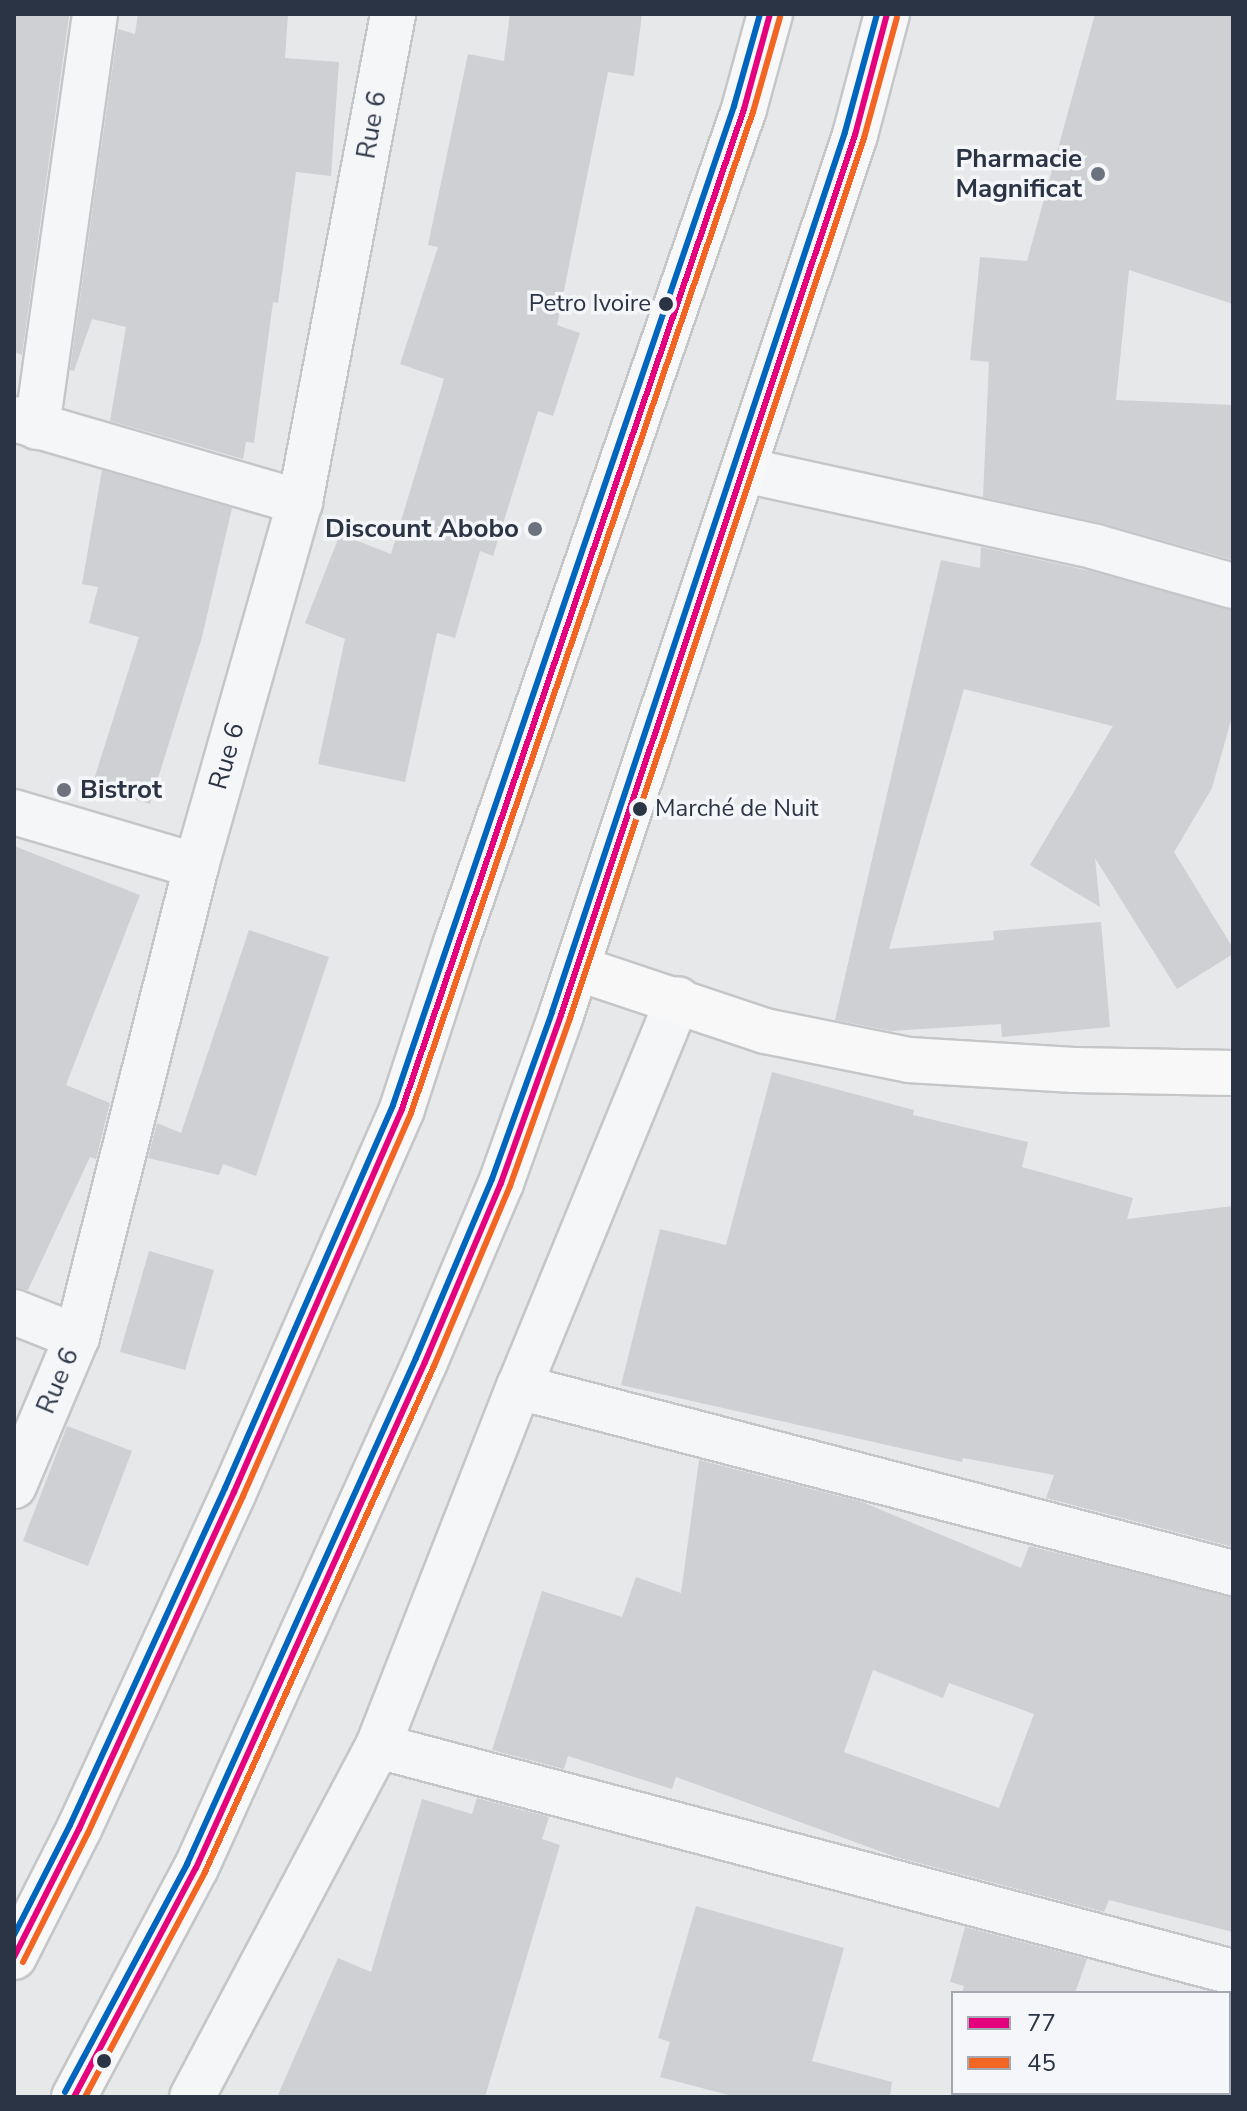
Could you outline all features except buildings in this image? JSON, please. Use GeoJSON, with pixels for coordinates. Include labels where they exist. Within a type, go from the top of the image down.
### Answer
{"type":"FeatureCollection","features":[{"type":"Feature","properties":{"kind":"main road"},"geometry":{"type":"LineString","coordinates":[[14,1957],[79,1829],[234,1492],[402,1109],[456,943],[744,109],[770,14]]}},
{"type":"Feature","properties":{"kind":"main road"},"geometry":{"type":"LineString","coordinates":[[74,2097],[196,1868],[419,1376],[501,1183],[577,968],[855,135],[887,14]]}},
{"type":"Feature","properties":{"kind":"main road"},"geometry":{"type":"LineString","coordinates":[[577,968],[678,999],[765,1031],[909,1060],[1074,1070],[1233,1073]]}},
{"type":"Feature","properties":{"kind":"street"},"geometry":{"type":"LineString","coordinates":[[95,14],[26,423],[300,502]]}},
{"type":"Feature","properties":{"kind":"street","name":"Rue 6"},"geometry":{"type":"LineString","coordinates":[[14,1486],[77,1337],[196,866],[300,502],[393,14]]}},
{"type":"Feature","properties":{"kind":"street"},"geometry":{"type":"LineString","coordinates":[[744,470],[1096,547],[1233,586]]}},
{"type":"Feature","properties":{"kind":"street"},"geometry":{"type":"LineString","coordinates":[[14,812],[196,866]]}},
{"type":"Feature","properties":{"kind":"street"},"geometry":{"type":"LineString","coordinates":[[192,2097],[378,1746],[519,1387],[678,999]]}},
{"type":"Feature","properties":{"kind":"street"},"geometry":{"type":"LineString","coordinates":[[14,1312],[77,1337]]}},
{"type":"Feature","properties":{"kind":"street"},"geometry":{"type":"LineString","coordinates":[[519,1387],[1233,1573]]}},
{"type":"Feature","properties":{"kind":"street"},"geometry":{"type":"LineString","coordinates":[[378,1746],[1233,1972]]}},
{"type":"Feature","properties":{"kind":"transit line"},"geometry":{"type":"LineString","coordinates":[[14,1935],[70,1825],[225,1488],[393,1105],[734,106],[760,14]]}},
{"type":"Feature","properties":{"kind":"transit line","name":"77"},"geometry":{"type":"LineString","coordinates":[[14,1957],[79,1829],[234,1492],[402,1109],[744,109],[770,14]]}},
{"type":"Feature","properties":{"kind":"transit line"},"geometry":{"type":"LineString","coordinates":[[65,2092],[187,1864],[416,1358],[492,1179],[552,1012],[845,132],[877,14]]}},
{"type":"Feature","properties":{"kind":"transit line","name":"77"},"geometry":{"type":"LineString","coordinates":[[74,2097],[196,1868],[425,1362],[501,1183],[561,1015],[855,135],[887,14]]}},
{"type":"Feature","properties":{"kind":"transit line","name":"45"},"geometry":{"type":"LineString","coordinates":[[23,1962],[88,1833],[243,1496],[411,1113],[753,112],[780,17]]}},
{"type":"Feature","properties":{"kind":"transit line","name":"45"},"geometry":{"type":"LineString","coordinates":[[85,2097],[205,1872],[434,1366],[510,1186],[570,1018],[864,138],[897,17]]}},
{"type":"Feature","properties":{"kind":"place","name":"Pharmacie Magnificat"},"geometry":{"type":"Point","coordinates":[1098,174]}},
{"type":"Feature","properties":{"kind":"place","name":"Petro Ivoire"},"geometry":{"type":"Point","coordinates":[666,304]}},
{"type":"Feature","properties":{"kind":"place","name":"Discount Abobo"},"geometry":{"type":"Point","coordinates":[535,529]}},
{"type":"Feature","properties":{"kind":"place","name":"Bistrot"},"geometry":{"type":"Point","coordinates":[64,790]}},
{"type":"Feature","properties":{"kind":"place","name":"Marché de Nuit"},"geometry":{"type":"Point","coordinates":[640,809]}}]}
